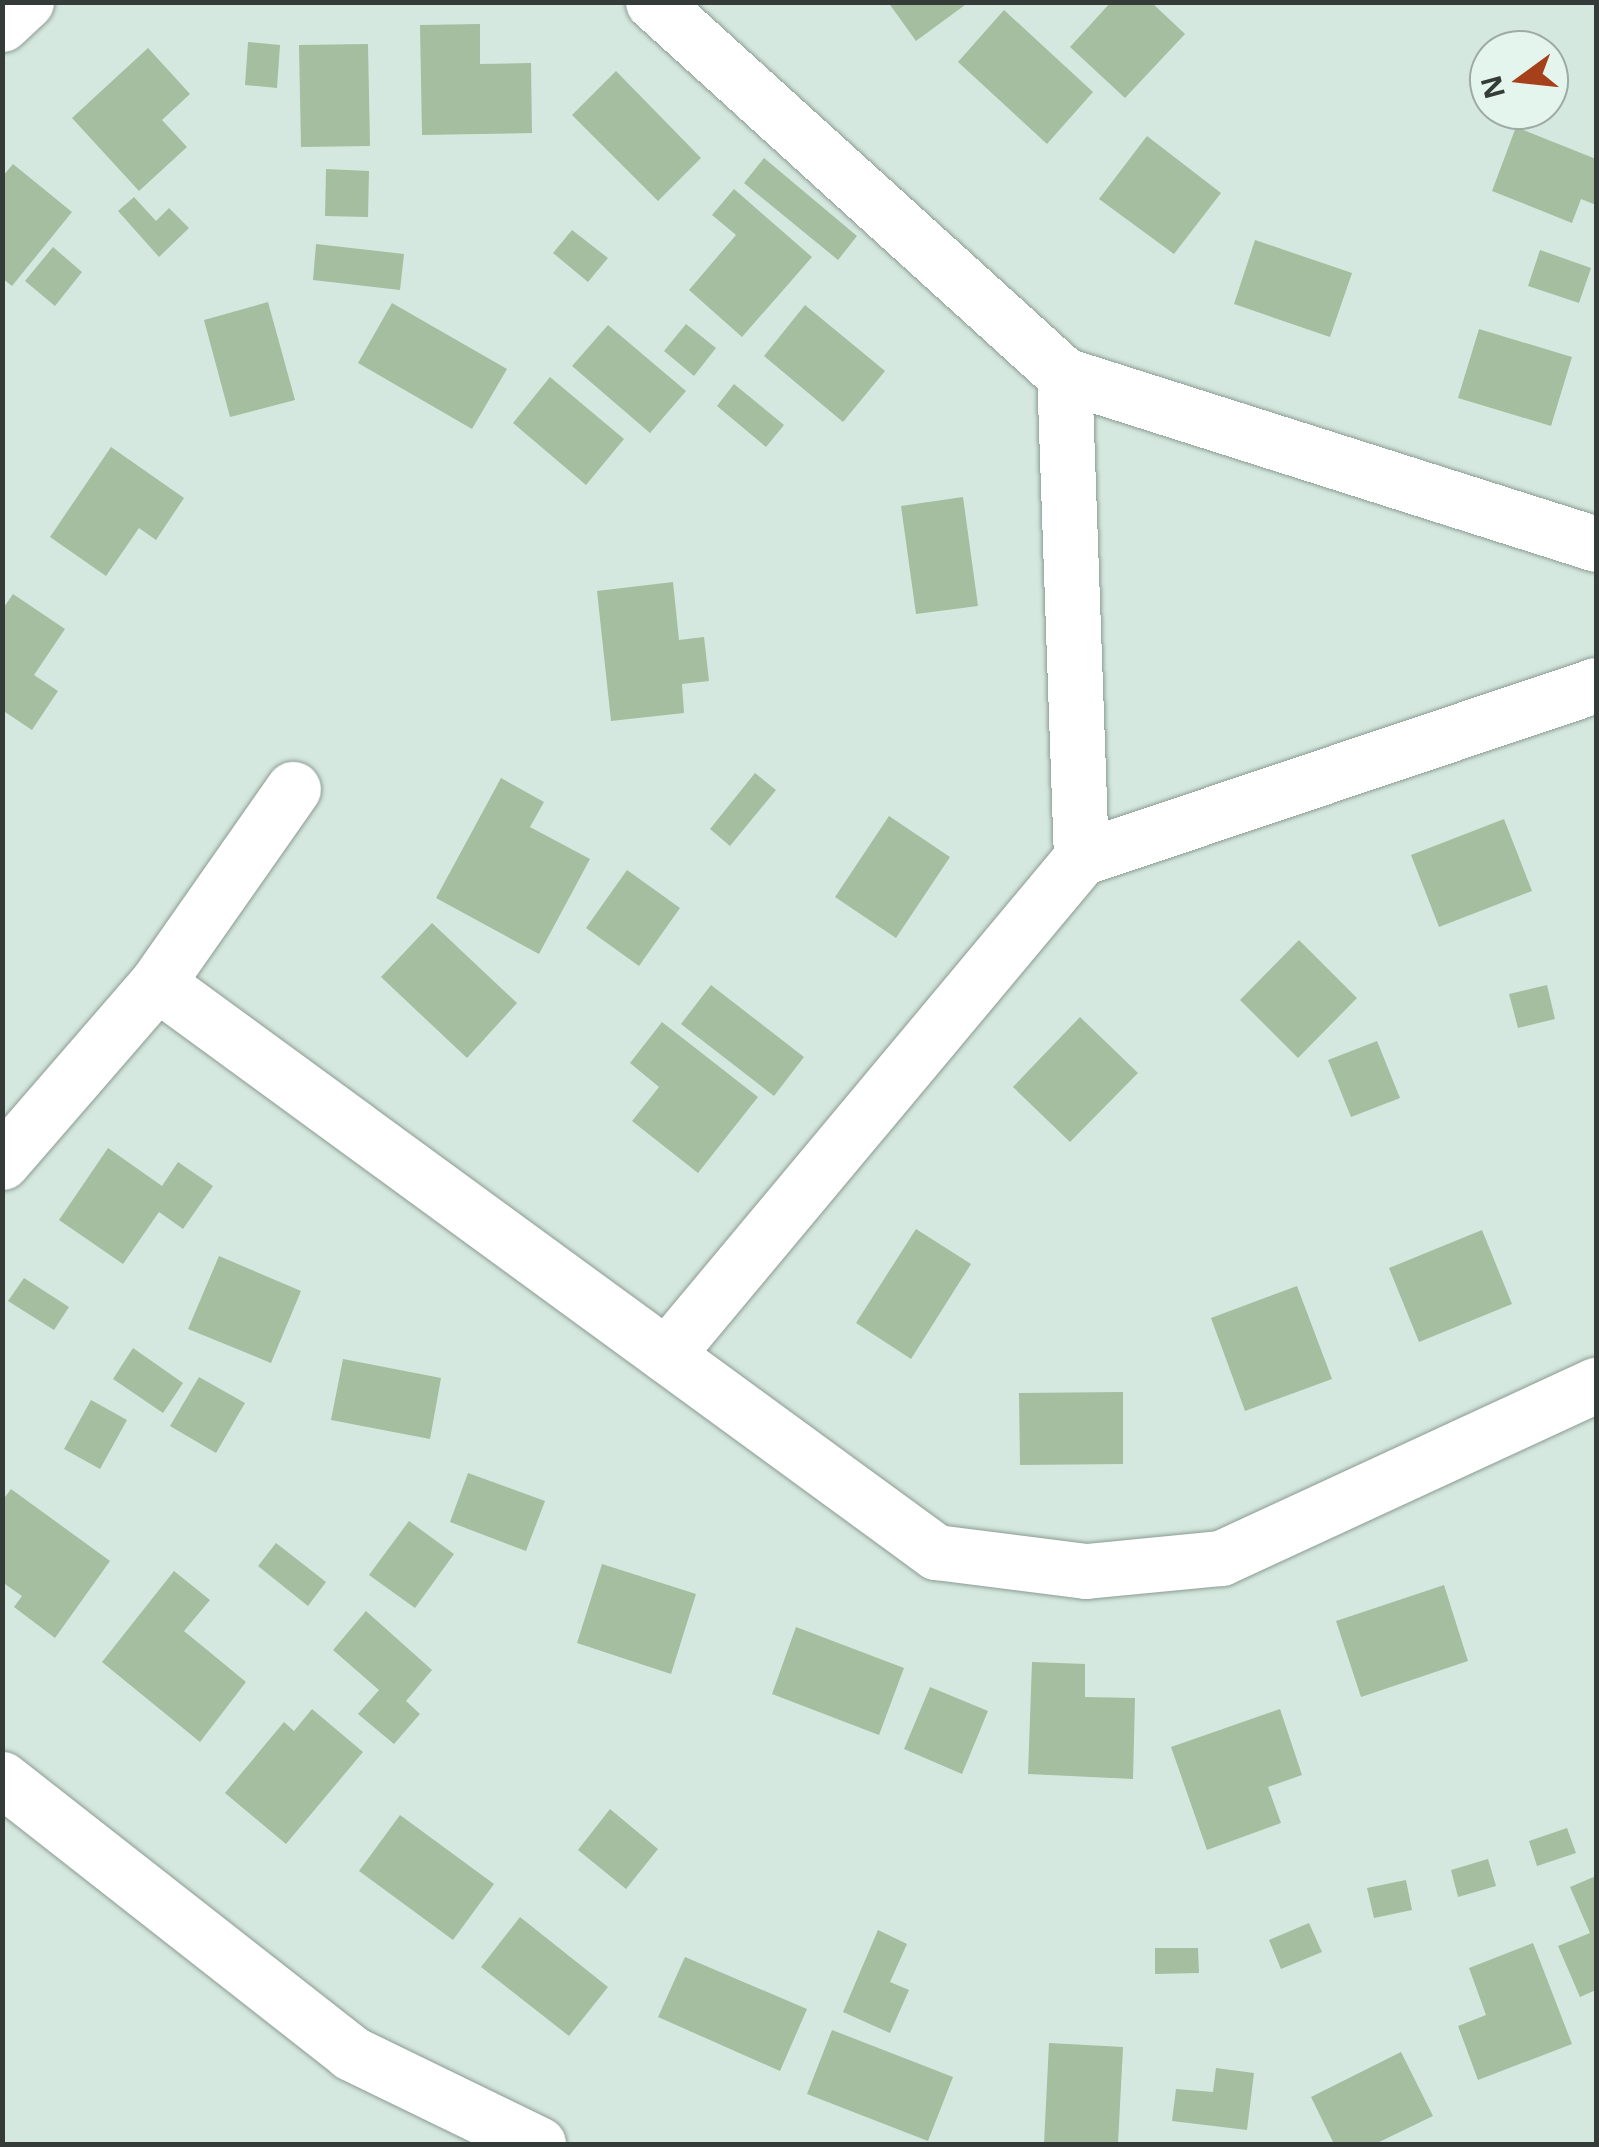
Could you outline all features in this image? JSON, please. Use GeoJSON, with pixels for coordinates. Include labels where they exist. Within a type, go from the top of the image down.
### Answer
{"type":"FeatureCollection","features":[{"type":"Feature","properties":{"kind":"street"},"geometry":{"type":"LineString","coordinates":[[653,2],[1064,375],[1596,544]]}},
{"type":"Feature","properties":{"kind":"street"},"geometry":{"type":"LineString","coordinates":[[1064,375],[1081,858]]}},
{"type":"Feature","properties":{"kind":"street"},"geometry":{"type":"LineString","coordinates":[[666,1355],[1081,858],[1596,685]]}},
{"type":"Feature","properties":{"kind":"street"},"geometry":{"type":"LineString","coordinates":[[2,1162],[157,982],[293,789]]}},
{"type":"Feature","properties":{"kind":"street"},"geometry":{"type":"LineString","coordinates":[[157,982],[936,1552],[1086,1571],[1221,1558],[1596,1385]]}},
{"type":"Feature","properties":{"kind":"street"},"geometry":{"type":"LineString","coordinates":[[2,1779],[351,2053],[538,2144]]}},
{"type":"Feature","properties":{"kind":"building"},"geometry":{"type":"Polygon","coordinates":[[[888,2],[969,2],[916,41],[888,2]]]}},
{"type":"Feature","properties":{"kind":"building"},"geometry":{"type":"Polygon","coordinates":[[[1111,2],[1151,2],[1185,34],[1125,98],[1070,47],[1111,2]]]}},
{"type":"Feature","properties":{"kind":"building"},"geometry":{"type":"Polygon","coordinates":[[[1004,10],[1093,92],[1047,144],[958,62],[1004,10]]]}},
{"type":"Feature","properties":{"kind":"building"},"geometry":{"type":"Polygon","coordinates":[[[480,24],[480,64],[531,63],[532,133],[422,135],[420,25],[480,24]]]}},
{"type":"Feature","properties":{"kind":"building"},"geometry":{"type":"Polygon","coordinates":[[[248,42],[280,45],[277,88],[245,85],[248,42]]]}},
{"type":"Feature","properties":{"kind":"building"},"geometry":{"type":"Polygon","coordinates":[[[368,44],[370,146],[301,147],[299,45],[368,44]]]}},
{"type":"Feature","properties":{"kind":"building"},"geometry":{"type":"Polygon","coordinates":[[[148,48],[190,94],[162,120],[187,147],[139,191],[72,118],[148,48]]]}},
{"type":"Feature","properties":{"kind":"building"},"geometry":{"type":"Polygon","coordinates":[[[616,71],[701,158],[658,201],[572,115],[616,71]]]}},
{"type":"Feature","properties":{"kind":"building"},"geometry":{"type":"Polygon","coordinates":[[[1515,130],[1596,159],[1596,205],[1581,199],[1572,223],[1492,191],[1515,130]]]}},
{"type":"Feature","properties":{"kind":"building"},"geometry":{"type":"Polygon","coordinates":[[[1147,136],[1221,193],[1174,254],[1099,199],[1147,136]]]}},
{"type":"Feature","properties":{"kind":"building"},"geometry":{"type":"Polygon","coordinates":[[[764,158],[857,236],[838,260],[744,183],[764,158]]]}},
{"type":"Feature","properties":{"kind":"building"},"geometry":{"type":"Polygon","coordinates":[[[13,164],[72,212],[12,286],[2,278],[2,177],[13,164]]]}},
{"type":"Feature","properties":{"kind":"building"},"geometry":{"type":"Polygon","coordinates":[[[326,169],[369,171],[368,217],[325,216],[326,169]]]}},
{"type":"Feature","properties":{"kind":"building"},"geometry":{"type":"Polygon","coordinates":[[[734,189],[812,257],[742,337],[689,290],[736,235],[712,215],[734,189]]]}},
{"type":"Feature","properties":{"kind":"building"},"geometry":{"type":"Polygon","coordinates":[[[134,197],[156,221],[169,208],[189,228],[159,257],[118,211],[134,197]]]}},
{"type":"Feature","properties":{"kind":"building"},"geometry":{"type":"Polygon","coordinates":[[[572,230],[608,258],[588,282],[553,253],[572,230]]]}},
{"type":"Feature","properties":{"kind":"building"},"geometry":{"type":"Polygon","coordinates":[[[1255,240],[1352,273],[1330,337],[1234,304],[1255,240]]]}},
{"type":"Feature","properties":{"kind":"building"},"geometry":{"type":"Polygon","coordinates":[[[316,244],[404,254],[400,290],[313,280],[316,244]]]}},
{"type":"Feature","properties":{"kind":"building"},"geometry":{"type":"Polygon","coordinates":[[[53,247],[82,272],[55,306],[25,281],[53,247]]]}},
{"type":"Feature","properties":{"kind":"building"},"geometry":{"type":"Polygon","coordinates":[[[1540,250],[1591,268],[1579,303],[1528,286],[1540,250]]]}},
{"type":"Feature","properties":{"kind":"building"},"geometry":{"type":"Polygon","coordinates":[[[268,302],[295,400],[230,417],[204,320],[268,302]]]}},
{"type":"Feature","properties":{"kind":"building"},"geometry":{"type":"Polygon","coordinates":[[[392,303],[507,369],[472,429],[358,363],[392,303]]]}},
{"type":"Feature","properties":{"kind":"building"},"geometry":{"type":"Polygon","coordinates":[[[805,305],[885,371],[843,422],[764,356],[805,305]]]}},
{"type":"Feature","properties":{"kind":"building"},"geometry":{"type":"Polygon","coordinates":[[[686,324],[716,348],[694,376],[664,351],[686,324]]]}},
{"type":"Feature","properties":{"kind":"building"},"geometry":{"type":"Polygon","coordinates":[[[608,325],[686,391],[650,433],[572,366],[608,325]]]}},
{"type":"Feature","properties":{"kind":"building"},"geometry":{"type":"Polygon","coordinates":[[[1479,329],[1572,357],[1551,426],[1458,398],[1479,329]]]}},
{"type":"Feature","properties":{"kind":"building"},"geometry":{"type":"Polygon","coordinates":[[[550,377],[624,439],[586,485],[513,423],[550,377]]]}},
{"type":"Feature","properties":{"kind":"building"},"geometry":{"type":"Polygon","coordinates":[[[734,384],[784,425],[766,447],[717,406],[734,384]]]}},
{"type":"Feature","properties":{"kind":"building"},"geometry":{"type":"Polygon","coordinates":[[[111,447],[184,498],[156,540],[139,528],[106,576],[50,537],[111,447]]]}},
{"type":"Feature","properties":{"kind":"building"},"geometry":{"type":"Polygon","coordinates":[[[963,497],[978,606],[916,614],[901,506],[963,497]]]}},
{"type":"Feature","properties":{"kind":"building"},"geometry":{"type":"Polygon","coordinates":[[[673,582],[679,640],[704,637],[709,681],[682,684],[684,713],[611,721],[597,591],[673,582]]]}},
{"type":"Feature","properties":{"kind":"building"},"geometry":{"type":"Polygon","coordinates":[[[13,594],[65,629],[34,675],[58,691],[32,730],[2,710],[2,610],[13,594]]]}},
{"type":"Feature","properties":{"kind":"building"},"geometry":{"type":"Polygon","coordinates":[[[755,773],[776,790],[730,846],[710,829],[755,773]]]}},
{"type":"Feature","properties":{"kind":"building"},"geometry":{"type":"Polygon","coordinates":[[[501,778],[544,802],[530,827],[590,859],[539,954],[436,898],[501,778]]]}},
{"type":"Feature","properties":{"kind":"building"},"geometry":{"type":"Polygon","coordinates":[[[889,816],[950,857],[896,938],[835,897],[889,816]]]}},
{"type":"Feature","properties":{"kind":"building"},"geometry":{"type":"Polygon","coordinates":[[[1504,819],[1532,891],[1439,927],[1411,855],[1504,819]]]}},
{"type":"Feature","properties":{"kind":"building"},"geometry":{"type":"Polygon","coordinates":[[[627,870],[680,908],[639,966],[586,928],[627,870]]]}},
{"type":"Feature","properties":{"kind":"building"},"geometry":{"type":"Polygon","coordinates":[[[432,923],[517,1003],[467,1058],[381,977],[432,923]]]}},
{"type":"Feature","properties":{"kind":"building"},"geometry":{"type":"Polygon","coordinates":[[[1299,940],[1357,998],[1298,1058],[1240,1000],[1299,940]]]}},
{"type":"Feature","properties":{"kind":"building"},"geometry":{"type":"Polygon","coordinates":[[[711,985],[804,1057],[774,1096],[681,1024],[711,985]]]}},
{"type":"Feature","properties":{"kind":"building"},"geometry":{"type":"Polygon","coordinates":[[[1547,985],[1555,1019],[1518,1028],[1509,994],[1547,985]]]}},
{"type":"Feature","properties":{"kind":"building"},"geometry":{"type":"Polygon","coordinates":[[[1080,1017],[1138,1073],[1070,1142],[1013,1087],[1080,1017]]]}},
{"type":"Feature","properties":{"kind":"building"},"geometry":{"type":"Polygon","coordinates":[[[662,1022],[758,1097],[698,1173],[632,1121],[659,1087],[630,1063],[662,1022]]]}},
{"type":"Feature","properties":{"kind":"building"},"geometry":{"type":"Polygon","coordinates":[[[1377,1041],[1400,1098],[1351,1117],[1328,1060],[1377,1041]]]}},
{"type":"Feature","properties":{"kind":"building"},"geometry":{"type":"Polygon","coordinates":[[[108,1148],[162,1186],[178,1162],[213,1186],[183,1229],[159,1212],[123,1264],[59,1220],[108,1148]]]}},
{"type":"Feature","properties":{"kind":"building"},"geometry":{"type":"Polygon","coordinates":[[[916,1229],[971,1264],[911,1359],[856,1323],[916,1229]]]}},
{"type":"Feature","properties":{"kind":"building"},"geometry":{"type":"Polygon","coordinates":[[[1482,1230],[1512,1304],[1419,1342],[1389,1268],[1482,1230]]]}},
{"type":"Feature","properties":{"kind":"building"},"geometry":{"type":"Polygon","coordinates":[[[219,1256],[301,1291],[271,1363],[188,1329],[219,1256]]]}},
{"type":"Feature","properties":{"kind":"building"},"geometry":{"type":"Polygon","coordinates":[[[24,1278],[69,1307],[54,1330],[8,1301],[24,1278]]]}},
{"type":"Feature","properties":{"kind":"building"},"geometry":{"type":"Polygon","coordinates":[[[1297,1286],[1332,1379],[1245,1411],[1211,1318],[1297,1286]]]}},
{"type":"Feature","properties":{"kind":"building"},"geometry":{"type":"Polygon","coordinates":[[[133,1348],[183,1383],[163,1413],[113,1379],[133,1348]]]}},
{"type":"Feature","properties":{"kind":"building"},"geometry":{"type":"Polygon","coordinates":[[[343,1359],[441,1378],[430,1439],[331,1420],[343,1359]]]}},
{"type":"Feature","properties":{"kind":"building"},"geometry":{"type":"Polygon","coordinates":[[[199,1377],[245,1403],[216,1453],[170,1426],[199,1377]]]}},
{"type":"Feature","properties":{"kind":"building"},"geometry":{"type":"Polygon","coordinates":[[[1123,1392],[1123,1464],[1020,1465],[1019,1393],[1123,1392]]]}},
{"type":"Feature","properties":{"kind":"building"},"geometry":{"type":"Polygon","coordinates":[[[91,1400],[127,1420],[100,1469],[64,1449],[91,1400]]]}},
{"type":"Feature","properties":{"kind":"building"},"geometry":{"type":"Polygon","coordinates":[[[468,1473],[545,1501],[526,1551],[450,1522],[468,1473]]]}},
{"type":"Feature","properties":{"kind":"building"},"geometry":{"type":"Polygon","coordinates":[[[11,1489],[110,1561],[55,1638],[14,1607],[22,1596],[2,1582],[2,1501],[11,1489]]]}},
{"type":"Feature","properties":{"kind":"building"},"geometry":{"type":"Polygon","coordinates":[[[409,1521],[454,1554],[415,1608],[369,1575],[409,1521]]]}},
{"type":"Feature","properties":{"kind":"building"},"geometry":{"type":"Polygon","coordinates":[[[276,1543],[326,1582],[308,1606],[258,1566],[276,1543]]]}},
{"type":"Feature","properties":{"kind":"building"},"geometry":{"type":"Polygon","coordinates":[[[602,1564],[696,1594],[671,1674],[577,1643],[602,1564]]]}},
{"type":"Feature","properties":{"kind":"building"},"geometry":{"type":"Polygon","coordinates":[[[174,1571],[210,1600],[184,1631],[246,1682],[200,1742],[102,1662],[174,1571]]]}},
{"type":"Feature","properties":{"kind":"building"},"geometry":{"type":"Polygon","coordinates":[[[1444,1585],[1468,1661],[1361,1697],[1336,1621],[1444,1585]]]}},
{"type":"Feature","properties":{"kind":"building"},"geometry":{"type":"Polygon","coordinates":[[[366,1611],[432,1670],[406,1701],[420,1714],[394,1744],[358,1714],[379,1690],[333,1650],[366,1611]]]}},
{"type":"Feature","properties":{"kind":"building"},"geometry":{"type":"Polygon","coordinates":[[[796,1627],[904,1668],[879,1735],[772,1694],[796,1627]]]}},
{"type":"Feature","properties":{"kind":"building"},"geometry":{"type":"Polygon","coordinates":[[[1032,1662],[1085,1664],[1085,1697],[1135,1698],[1133,1779],[1028,1774],[1032,1662]]]}},
{"type":"Feature","properties":{"kind":"building"},"geometry":{"type":"Polygon","coordinates":[[[930,1687],[988,1711],[962,1774],[904,1749],[930,1687]]]}},
{"type":"Feature","properties":{"kind":"building"},"geometry":{"type":"Polygon","coordinates":[[[312,1709],[363,1752],[286,1844],[225,1793],[284,1722],[294,1731],[312,1709]]]}},
{"type":"Feature","properties":{"kind":"building"},"geometry":{"type":"Polygon","coordinates":[[[1280,1709],[1302,1775],[1268,1787],[1281,1823],[1207,1850],[1171,1747],[1280,1709]]]}},
{"type":"Feature","properties":{"kind":"building"},"geometry":{"type":"Polygon","coordinates":[[[610,1809],[658,1849],[626,1889],[578,1850],[610,1809]]]}},
{"type":"Feature","properties":{"kind":"building"},"geometry":{"type":"Polygon","coordinates":[[[400,1815],[494,1884],[453,1940],[359,1871],[400,1815]]]}},
{"type":"Feature","properties":{"kind":"building"},"geometry":{"type":"Polygon","coordinates":[[[1567,1828],[1576,1853],[1537,1866],[1529,1841],[1567,1828]]]}},
{"type":"Feature","properties":{"kind":"building"},"geometry":{"type":"Polygon","coordinates":[[[1488,1859],[1496,1886],[1458,1897],[1451,1870],[1488,1859]]]}},
{"type":"Feature","properties":{"kind":"building"},"geometry":{"type":"Polygon","coordinates":[[[1596,1876],[1596,1990],[1580,1997],[1558,1946],[1590,1933],[1570,1887],[1596,1876]]]}},
{"type":"Feature","properties":{"kind":"building"},"geometry":{"type":"Polygon","coordinates":[[[1406,1880],[1412,1910],[1374,1918],[1367,1888],[1406,1880]]]}},
{"type":"Feature","properties":{"kind":"building"},"geometry":{"type":"Polygon","coordinates":[[[520,1917],[608,1987],[569,2036],[481,1967],[520,1917]]]}},
{"type":"Feature","properties":{"kind":"building"},"geometry":{"type":"Polygon","coordinates":[[[1309,1923],[1322,1952],[1281,1969],[1269,1940],[1309,1923]]]}},
{"type":"Feature","properties":{"kind":"building"},"geometry":{"type":"Polygon","coordinates":[[[878,1930],[907,1944],[890,1982],[909,1990],[890,2033],[843,2012],[878,1930]]]}},
{"type":"Feature","properties":{"kind":"building"},"geometry":{"type":"Polygon","coordinates":[[[1533,1943],[1572,2044],[1478,2080],[1458,2026],[1486,2015],[1469,1968],[1533,1943]]]}},
{"type":"Feature","properties":{"kind":"building"},"geometry":{"type":"Polygon","coordinates":[[[1155,1948],[1198,1948],[1199,1973],[1155,1974],[1155,1948]]]}},
{"type":"Feature","properties":{"kind":"building"},"geometry":{"type":"Polygon","coordinates":[[[685,1957],[807,2009],[780,2071],[658,2017],[685,1957]]]}},
{"type":"Feature","properties":{"kind":"building"},"geometry":{"type":"Polygon","coordinates":[[[832,2030],[953,2077],[928,2141],[807,2094],[832,2030]]]}},
{"type":"Feature","properties":{"kind":"building"},"geometry":{"type":"Polygon","coordinates":[[[1049,2043],[1123,2047],[1118,2144],[1044,2144],[1049,2043]]]}},
{"type":"Feature","properties":{"kind":"building"},"geometry":{"type":"Polygon","coordinates":[[[1401,2052],[1433,2116],[1375,2144],[1334,2144],[1311,2097],[1401,2052]]]}},
{"type":"Feature","properties":{"kind":"building"},"geometry":{"type":"Polygon","coordinates":[[[1216,2068],[1254,2073],[1247,2130],[1172,2121],[1176,2089],[1213,2092],[1216,2068]]]}}]}
